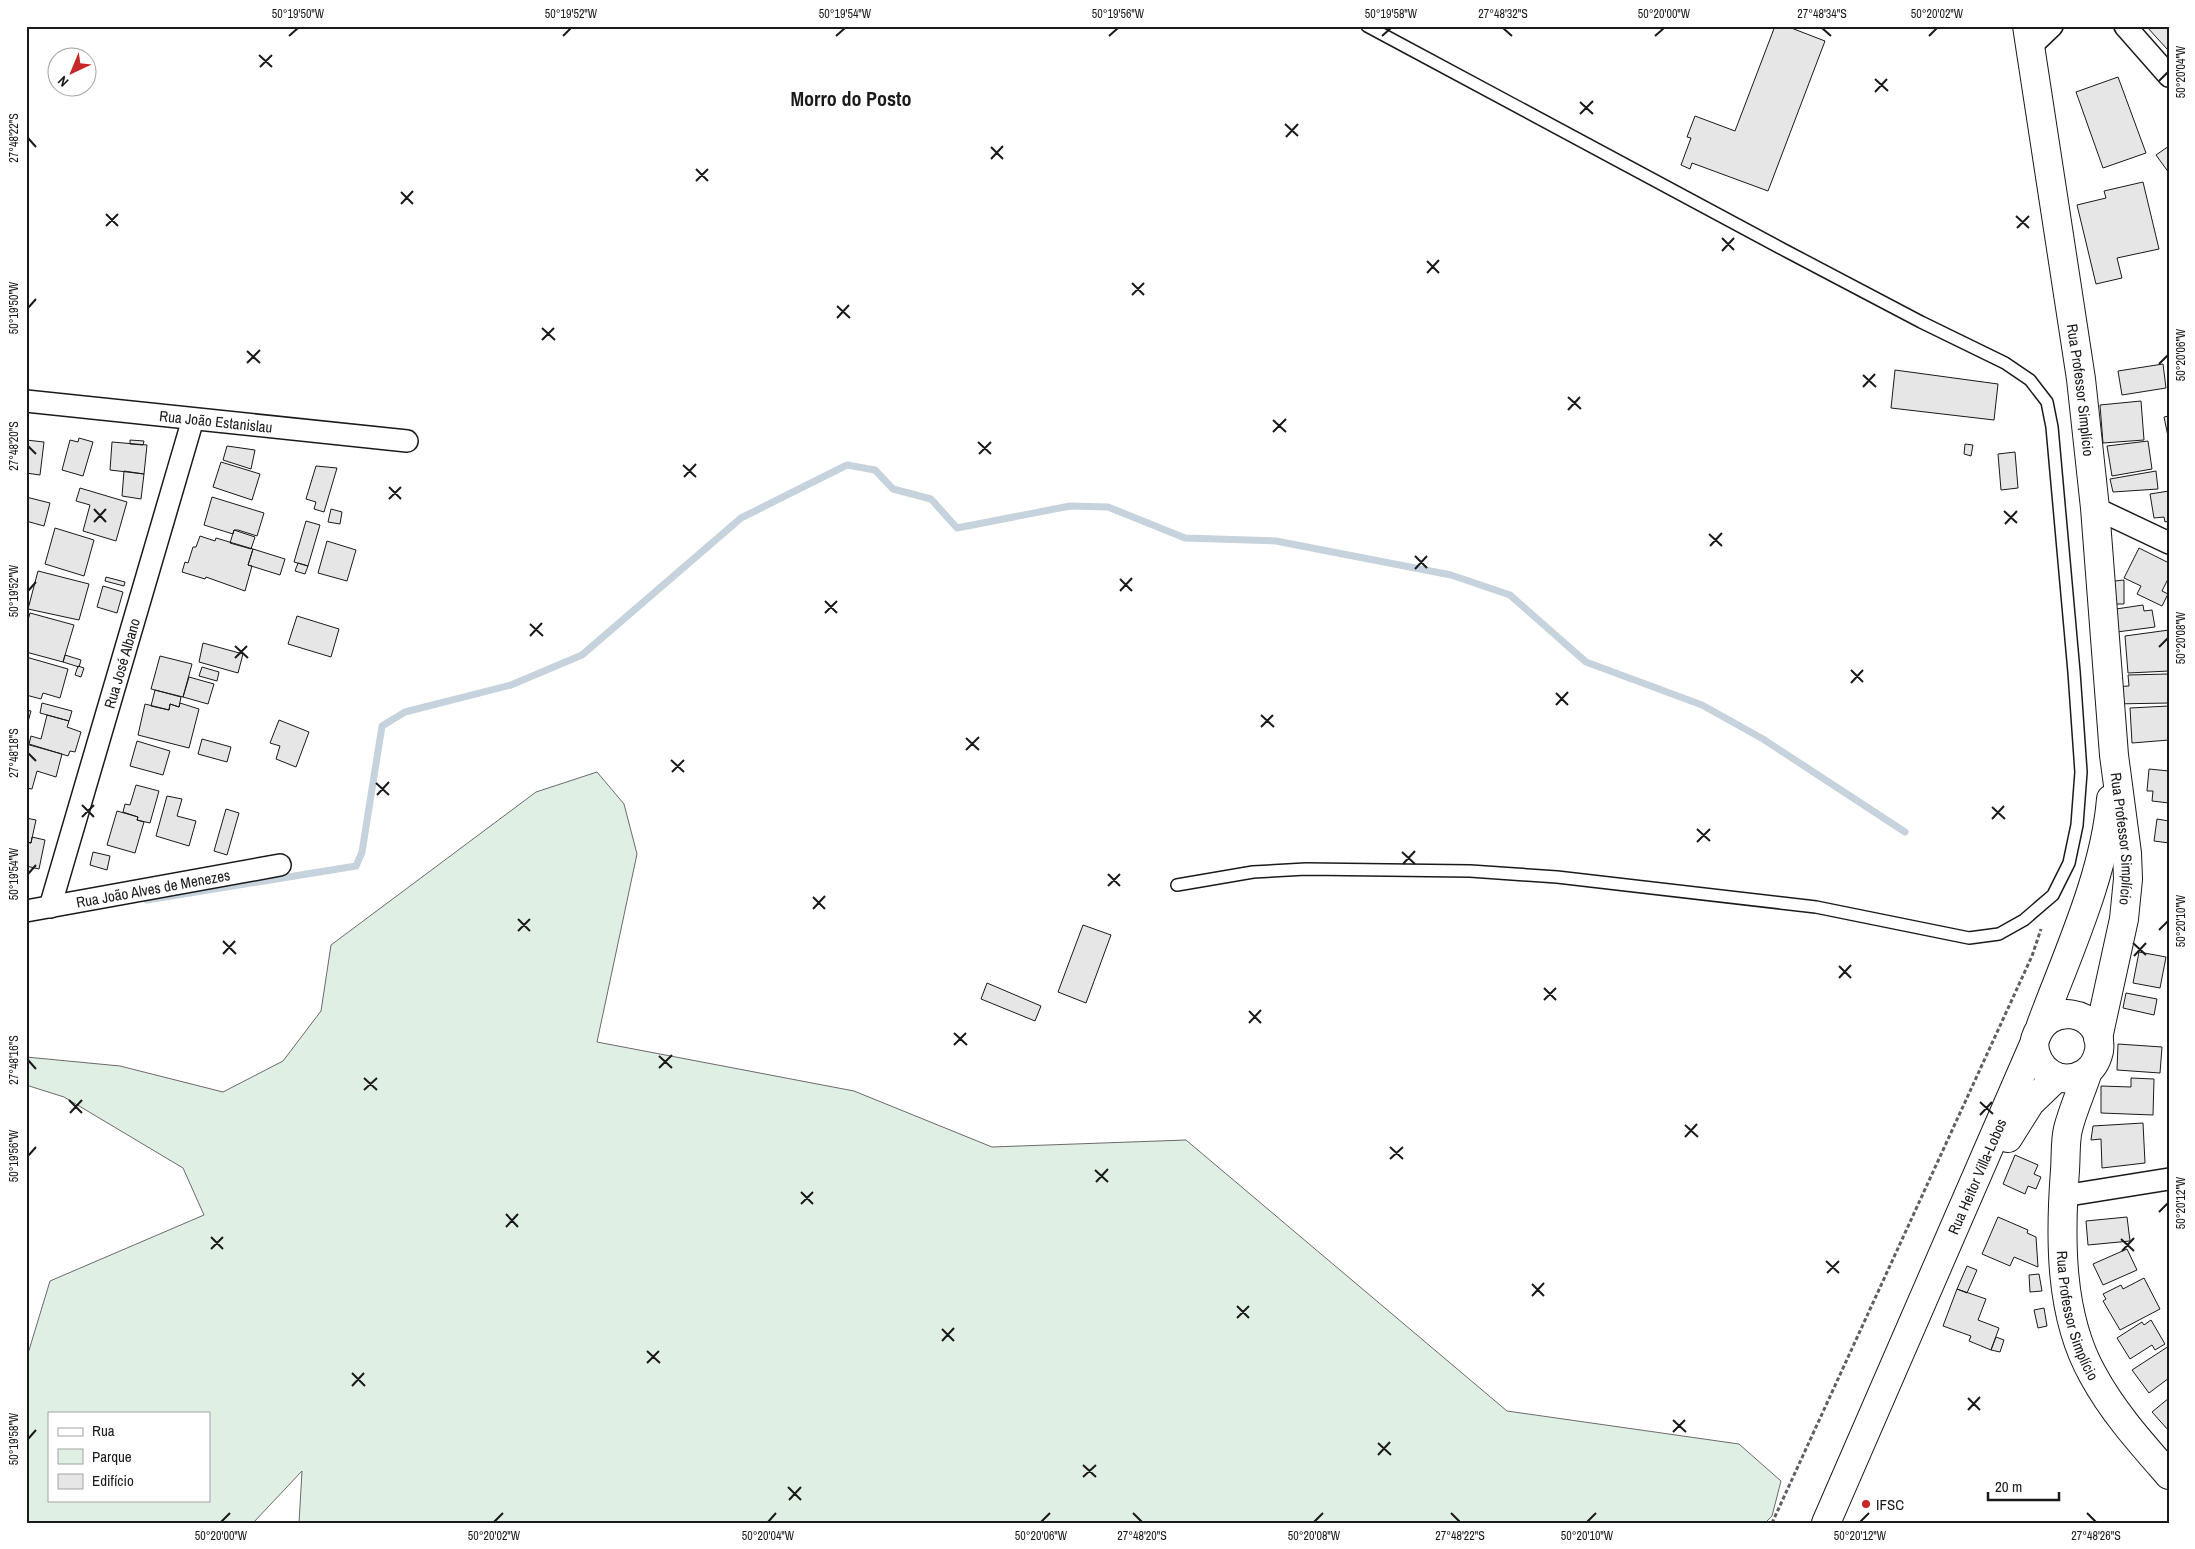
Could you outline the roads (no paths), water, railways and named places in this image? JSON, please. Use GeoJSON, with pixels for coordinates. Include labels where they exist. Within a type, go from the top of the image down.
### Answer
{"type":"FeatureCollection","features":[{"type":"Feature","properties":{"kind":"street"},"geometry":{"type":"LineString","coordinates":[[2029,36],[2052,26]]}},
{"type":"Feature","properties":{"kind":"street"},"geometry":{"type":"LineString","coordinates":[[2126,26],[2169,76]]}},
{"type":"Feature","properties":{"kind":"street","name":"Rua Professor Simplício"},"geometry":{"type":"LineString","coordinates":[[2029,36],[2081,379],[2095,508],[2114,755],[2128,853],[2128,879],[2124,919],[2098,1038]]}},
{"type":"Feature","properties":{"kind":"street","name":"Rua João Estanislau"},"geometry":{"type":"LineString","coordinates":[[26,401],[407,441]]}},
{"type":"Feature","properties":{"kind":"street","name":"Rua José Albano"},"geometry":{"type":"LineString","coordinates":[[50,907],[193,419]]}},
{"type":"Feature","properties":{"kind":"street"},"geometry":{"type":"LineString","coordinates":[[2095,508],[2169,543]]}},
{"type":"Feature","properties":{"kind":"street","name":"Rua Professor Simplício"},"geometry":{"type":"LineString","coordinates":[[2038,1034],[2104,845],[2110,814],[2114,755]]}},
{"type":"Feature","properties":{"kind":"street","name":"Rua João Alves de Menezes"},"geometry":{"type":"LineString","coordinates":[[26,911],[280,865]]}},
{"type":"Feature","properties":{"kind":"street"},"geometry":{"type":"LineString","coordinates":[[2058,1015],[2078,1016],[2094,1029],[2098,1038],[2098,1056],[2088,1071],[2079,1077],[2068,1079],[2047,1073],[2039,1065],[2035,1054],[2038,1034],[2049,1018],[2058,1015]]}},
{"type":"Feature","properties":{"kind":"street","name":"Rua Heitor Villa-Lobos"},"geometry":{"type":"LineString","coordinates":[[1826,1523],[1920,1310],[2038,1034]]}},
{"type":"Feature","properties":{"kind":"street","name":"Rua Professor Simplício"},"geometry":{"type":"LineString","coordinates":[[2088,1071],[2068,1130],[2063,1196],[2062,1222],[2067,1285],[2075,1331],[2092,1374],[2124,1423],[2169,1475]]}},
{"type":"Feature","properties":{"kind":"street","name":"Rua Professor Simplício"},"geometry":{"type":"LineString","coordinates":[[2057,1077],[2068,1130]]}},
{"type":"Feature","properties":{"kind":"street","name":"Rua Heitor Villa-Lobos"},"geometry":{"type":"LineString","coordinates":[[1920,1310],[2016,1123],[2030,1103],[2057,1077]]}},
{"type":"Feature","properties":{"kind":"street"},"geometry":{"type":"LineString","coordinates":[[2063,1196],[2169,1179]]}},
{"type":"Feature","properties":{"kind":"lane"},"geometry":{"type":"LineString","coordinates":[[1177,885],[1253,872],[1306,869],[1470,871],[1557,877],[1816,907],[1969,938],[1999,934],[2024,920],[2053,895],[2069,863],[2077,825],[2080,772],[2074,672],[2052,427],[2047,402],[2030,380],[2004,363],[1788,252],[1367,26]]}},
{"type":"Feature","properties":{"kind":"waterway"},"geometry":{"type":"LineString","coordinates":[[147,900],[356,866],[362,852],[382,726],[405,712],[511,685],[582,655],[741,518],[847,465],[875,470],[893,489],[931,499],[957,528],[1070,506],[1108,507],[1185,538],[1276,541],[1451,575],[1510,595],[1586,662],[1702,705],[1763,739],[1905,832]]}},
{"type":"Feature","properties":{"kind":"place","name":"IFSC"},"geometry":{"type":"Point","coordinates":[1866,1504]}},
{"type":"Feature","properties":{"kind":"district","name":"Morro do Posto"},"geometry":{"type":"Point","coordinates":[851,98]}}]}
